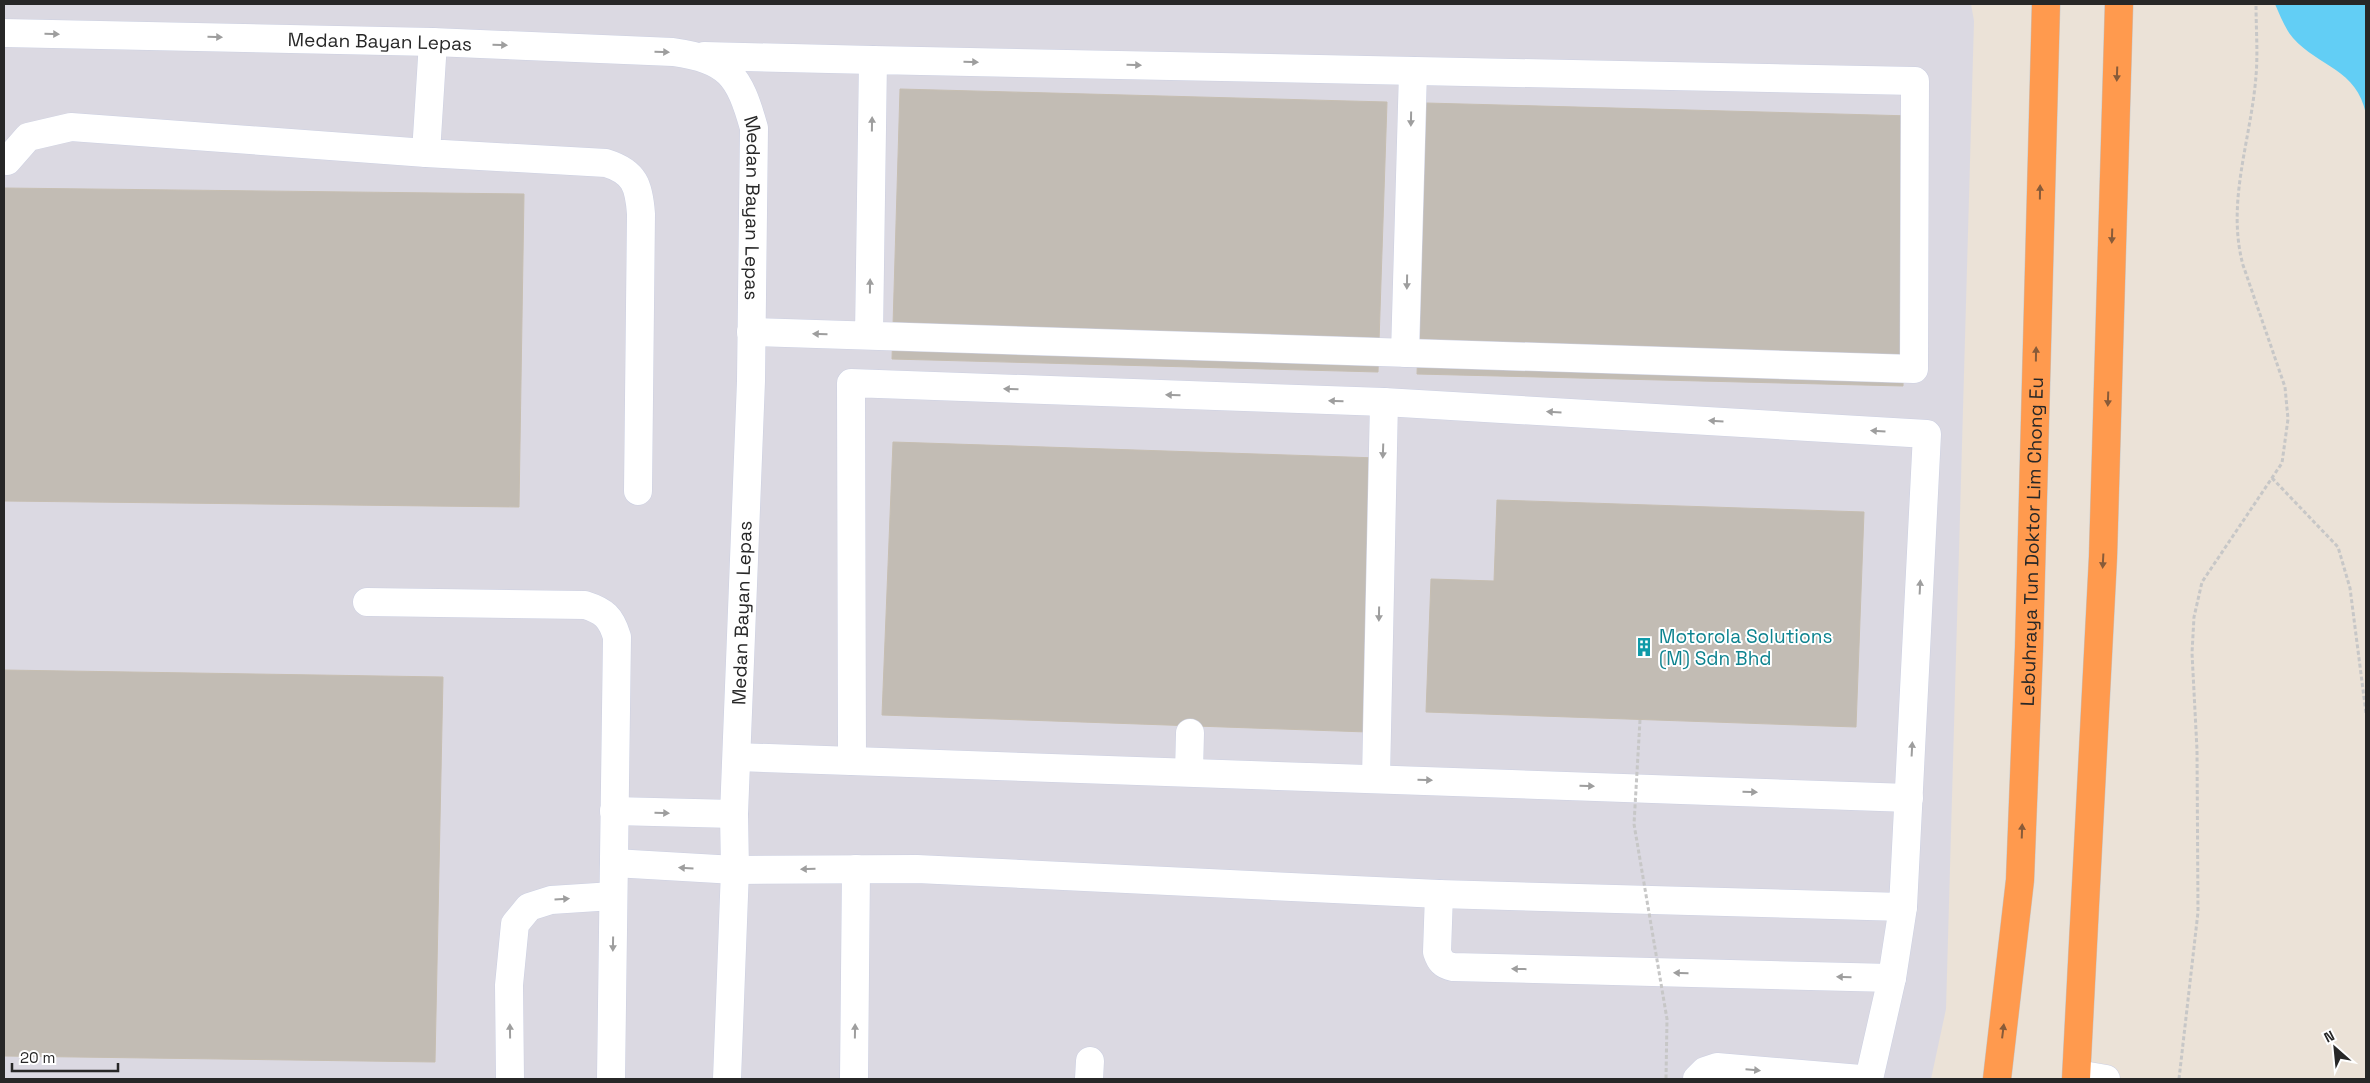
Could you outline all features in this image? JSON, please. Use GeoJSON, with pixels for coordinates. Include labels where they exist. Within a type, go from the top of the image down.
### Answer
{"type":"FeatureCollection","features":[{"type":"Feature","properties":{"kind":"highway","name":"Lebuhraya Tun Doktor Lim Chong Eu"},"geometry":{"type":"LineString","coordinates":[[1997,1079],[2020,880],[2029,648],[2046,4]]}},
{"type":"Feature","properties":{"kind":"highway"},"geometry":{"type":"LineString","coordinates":[[2076,1077],[2103,557],[2119,14]]}},
{"type":"Feature","properties":{"kind":"street","name":"Medan Bayan Lepas"},"geometry":{"type":"LineString","coordinates":[[4,33],[433,42],[673,52],[701,56],[728,71],[745,98],[754,128],[751,332],[734,814],[735,870],[728,1079]]}},
{"type":"Feature","properties":{"kind":"street"},"geometry":{"type":"LineString","coordinates":[[426,154],[433,42]]}},
{"type":"Feature","properties":{"kind":"street"},"geometry":{"type":"LineString","coordinates":[[701,56],[1915,81],[1914,369],[751,332]]}},
{"type":"Feature","properties":{"kind":"street"},"geometry":{"type":"LineString","coordinates":[[869,335],[873,60]]}},
{"type":"Feature","properties":{"kind":"street"},"geometry":{"type":"LineString","coordinates":[[1406,353],[1412,71]]}},
{"type":"Feature","properties":{"kind":"street"},"geometry":{"type":"LineString","coordinates":[[7,161],[28,137],[71,127],[426,154],[606,163],[623,168],[633,179],[640,194],[642,214],[638,491]]}},
{"type":"Feature","properties":{"kind":"street"},"geometry":{"type":"LineString","coordinates":[[852,761],[851,383],[1384,402],[1927,434],[1903,906],[1892,978],[1870,1079]]}},
{"type":"Feature","properties":{"kind":"street"},"geometry":{"type":"LineString","coordinates":[[1376,778],[1384,402]]}},
{"type":"Feature","properties":{"kind":"street"},"geometry":{"type":"LineString","coordinates":[[367,602],[584,605],[602,610],[612,620],[617,637],[611,1079]]}},
{"type":"Feature","properties":{"kind":"street"},"geometry":{"type":"LineString","coordinates":[[1189,772],[1190,733]]}},
{"type":"Feature","properties":{"kind":"street"},"geometry":{"type":"LineString","coordinates":[[737,757],[1909,798]]}},
{"type":"Feature","properties":{"kind":"street"},"geometry":{"type":"LineString","coordinates":[[614,811],[734,814]]}},
{"type":"Feature","properties":{"kind":"street"},"geometry":{"type":"LineString","coordinates":[[614,863],[735,870],[917,869],[1439,894],[1903,906]]}},
{"type":"Feature","properties":{"kind":"street"},"geometry":{"type":"LineString","coordinates":[[854,1079],[856,870]]}},
{"type":"Feature","properties":{"kind":"street"},"geometry":{"type":"LineString","coordinates":[[1439,894],[1437,952],[1439,959],[1445,966],[1453,968],[1892,978]]}},
{"type":"Feature","properties":{"kind":"street"},"geometry":{"type":"LineString","coordinates":[[510,1079],[509,985],[516,924],[529,907],[551,900],[613,896]]}},
{"type":"Feature","properties":{"kind":"street"},"geometry":{"type":"LineString","coordinates":[[1697,1079],[1705,1071],[1717,1066],[1861,1079]]}},
{"type":"Feature","properties":{"kind":"street"},"geometry":{"type":"LineString","coordinates":[[2076,1077],[2106,1079]]}},
{"type":"Feature","properties":{"kind":"path"},"geometry":{"type":"LineString","coordinates":[[2179,1079],[2198,912],[2197,750],[2192,653],[2194,617],[2202,582],[2282,463],[2288,419],[2285,386],[2243,265],[2238,245],[2235,217],[2256,76],[2256,4]]}},
{"type":"Feature","properties":{"kind":"path"},"geometry":{"type":"LineString","coordinates":[[2272,478],[2338,547],[2350,588],[2366,713]]}},
{"type":"Feature","properties":{"kind":"path"},"geometry":{"type":"LineString","coordinates":[[1640,720],[1634,824],[1667,1019],[1666,1079]]}},
{"type":"Feature","properties":{"kind":"shaded area"},"geometry":{"type":"Polygon","coordinates":[[[4,4],[1971,4],[1974,21],[1946,1009],[1931,1079],[4,1079],[4,4]]]}},
{"type":"Feature","properties":{"kind":"water"},"geometry":{"type":"Polygon","coordinates":[[[2275,4],[2366,4],[2366,114],[2361,99],[2354,87],[2346,78],[2303,48],[2293,38],[2275,4]]]}},
{"type":"Feature","properties":{"kind":"building"},"geometry":{"type":"Polygon","coordinates":[[[900,89],[1387,102],[1378,372],[892,359],[900,89]]]}},
{"type":"Feature","properties":{"kind":"building"},"geometry":{"type":"Polygon","coordinates":[[[1426,103],[1912,116],[1903,386],[1417,374],[1426,103]]]}},
{"type":"Feature","properties":{"kind":"building"},"geometry":{"type":"Polygon","coordinates":[[[4,188],[524,194],[519,507],[4,501],[4,188]]]}},
{"type":"Feature","properties":{"kind":"building"},"geometry":{"type":"Polygon","coordinates":[[[893,442],[1378,458],[1367,732],[882,715],[893,442]]]}},
{"type":"Feature","properties":{"kind":"building","name":"Motorola Solutions (M) Sdn Bhd"},"geometry":{"type":"Polygon","coordinates":[[[1497,500],[1864,512],[1856,727],[1426,712],[1431,579],[1494,581],[1497,500]]]}},
{"type":"Feature","properties":{"kind":"building"},"geometry":{"type":"Polygon","coordinates":[[[4,670],[443,677],[435,1062],[4,1056],[4,670]]]}},
{"type":"Feature","properties":{"kind":"place","name":"Motorola Solutions (M) Sdn Bhd"},"geometry":{"type":"Point","coordinates":[1644,647]}}]}
